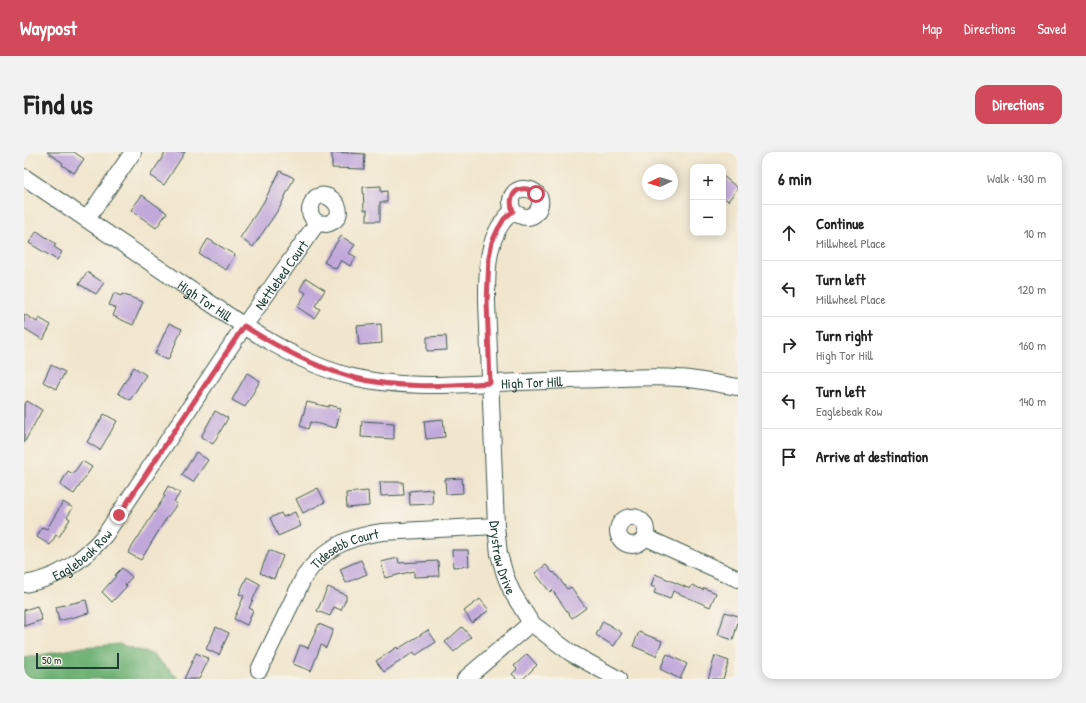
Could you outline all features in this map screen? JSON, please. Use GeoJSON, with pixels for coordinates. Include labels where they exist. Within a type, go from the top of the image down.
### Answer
{"type":"FeatureCollection","features":[{"type":"Feature","properties":{"kind":"street"},"geometry":{"type":"LineString","coordinates":[[87,219],[134,152]]}},
{"type":"Feature","properties":{"kind":"street","name":"High Tor Hill"},"geometry":{"type":"LineString","coordinates":[[24,177],[275,346],[299,358],[352,377],[378,382],[441,386],[651,377],[679,378],[738,388]]}},
{"type":"Feature","properties":{"kind":"street","name":"Drystraw Drive"},"geometry":{"type":"LineString","coordinates":[[513,211],[504,219],[492,242],[489,257],[487,302],[496,526],[499,554],[512,592],[531,623],[571,653],[618,679]]}},
{"type":"Feature","properties":{"kind":"street","name":"Nettlebed Court"},"geometry":{"type":"LineString","coordinates":[[244,326],[317,223]]}},
{"type":"Feature","properties":{"kind":"street","name":"Eaglebeak Row"},"geometry":{"type":"LineString","coordinates":[[24,584],[35,582],[66,570],[80,560],[96,545],[119,515],[244,326]]}},
{"type":"Feature","properties":{"kind":"street","name":"Tidesebb Court"},"geometry":{"type":"LineString","coordinates":[[259,670],[304,577],[311,566],[332,547],[347,540],[376,533],[496,526]]}},
{"type":"Feature","properties":{"kind":"street"},"geometry":{"type":"LineString","coordinates":[[644,537],[738,578]]}},
{"type":"Feature","properties":{"kind":"street"},"geometry":{"type":"LineString","coordinates":[[465,679],[531,623]]}},
{"type":"Feature","properties":{"kind":"green space"},"geometry":{"type":"Polygon","coordinates":[[[119,644],[152,654],[179,679],[24,679],[24,658],[83,647],[119,644]]]}},
{"type":"Feature","properties":{"kind":"building"},"geometry":{"type":"Polygon","coordinates":[[[47,152],[74,152],[84,159],[74,173],[47,152]]]}},
{"type":"Feature","properties":{"kind":"building"},"geometry":{"type":"Polygon","coordinates":[[[166,152],[185,152],[164,185],[150,176],[166,152]]]}},
{"type":"Feature","properties":{"kind":"building"},"geometry":{"type":"Polygon","coordinates":[[[332,152],[365,154],[364,169],[332,168],[332,152]]]}},
{"type":"Feature","properties":{"kind":"building"},"geometry":{"type":"Polygon","coordinates":[[[280,171],[294,178],[280,207],[253,247],[240,238],[263,203],[280,171]]]}},
{"type":"Feature","properties":{"kind":"building"},"geometry":{"type":"Polygon","coordinates":[[[726,178],[738,188],[728,201],[726,199],[726,178]]]}},
{"type":"Feature","properties":{"kind":"building"},"geometry":{"type":"Polygon","coordinates":[[[381,186],[381,192],[387,191],[387,202],[380,202],[380,221],[367,221],[367,210],[364,210],[363,187],[381,186]]]}},
{"type":"Feature","properties":{"kind":"building"},"geometry":{"type":"Polygon","coordinates":[[[142,195],[167,213],[156,228],[131,210],[142,195]]]}},
{"type":"Feature","properties":{"kind":"building"},"geometry":{"type":"Polygon","coordinates":[[[37,231],[56,244],[54,247],[62,252],[57,260],[29,243],[37,231]]]}},
{"type":"Feature","properties":{"kind":"building"},"geometry":{"type":"Polygon","coordinates":[[[341,236],[355,245],[349,253],[356,257],[350,266],[341,260],[336,269],[324,262],[341,236]]]}},
{"type":"Feature","properties":{"kind":"building"},"geometry":{"type":"Polygon","coordinates":[[[208,239],[235,255],[226,270],[199,254],[208,239]]]}},
{"type":"Feature","properties":{"kind":"building"},"geometry":{"type":"Polygon","coordinates":[[[87,272],[104,283],[96,294],[79,284],[87,272]]]}},
{"type":"Feature","properties":{"kind":"building"},"geometry":{"type":"Polygon","coordinates":[[[306,278],[325,290],[315,306],[320,309],[314,318],[297,307],[306,293],[300,289],[306,278]]]}},
{"type":"Feature","properties":{"kind":"building"},"geometry":{"type":"Polygon","coordinates":[[[114,293],[121,296],[122,294],[143,302],[133,325],[113,316],[116,308],[109,305],[114,293]]]}},
{"type":"Feature","properties":{"kind":"building"},"geometry":{"type":"Polygon","coordinates":[[[24,314],[37,322],[39,318],[51,325],[43,340],[24,328],[24,314]]]}},
{"type":"Feature","properties":{"kind":"building"},"geometry":{"type":"Polygon","coordinates":[[[169,323],[182,329],[168,360],[155,354],[169,323]]]}},
{"type":"Feature","properties":{"kind":"building"},"geometry":{"type":"Polygon","coordinates":[[[381,324],[382,343],[359,345],[357,326],[381,324]]]}},
{"type":"Feature","properties":{"kind":"building"},"geometry":{"type":"Polygon","coordinates":[[[446,336],[447,350],[427,351],[427,337],[446,336]]]}},
{"type":"Feature","properties":{"kind":"building"},"geometry":{"type":"Polygon","coordinates":[[[51,365],[65,372],[56,389],[43,382],[51,365]]]}},
{"type":"Feature","properties":{"kind":"building"},"geometry":{"type":"Polygon","coordinates":[[[134,367],[146,375],[130,400],[118,393],[134,367]]]}},
{"type":"Feature","properties":{"kind":"building"},"geometry":{"type":"Polygon","coordinates":[[[247,373],[260,381],[245,407],[232,400],[247,373]]]}},
{"type":"Feature","properties":{"kind":"building"},"geometry":{"type":"Polygon","coordinates":[[[27,401],[42,410],[24,443],[24,406],[27,401]]]}},
{"type":"Feature","properties":{"kind":"building"},"geometry":{"type":"Polygon","coordinates":[[[307,402],[341,408],[336,428],[310,422],[308,429],[300,426],[307,402]]]}},
{"type":"Feature","properties":{"kind":"building"},"geometry":{"type":"Polygon","coordinates":[[[215,411],[228,418],[213,444],[201,437],[215,411]]]}},
{"type":"Feature","properties":{"kind":"building"},"geometry":{"type":"Polygon","coordinates":[[[104,414],[117,421],[100,450],[87,442],[104,414]]]}},
{"type":"Feature","properties":{"kind":"building"},"geometry":{"type":"Polygon","coordinates":[[[443,419],[445,437],[426,439],[424,421],[443,419]]]}},
{"type":"Feature","properties":{"kind":"building"},"geometry":{"type":"Polygon","coordinates":[[[362,421],[394,423],[394,439],[361,437],[362,421]]]}},
{"type":"Feature","properties":{"kind":"building"},"geometry":{"type":"Polygon","coordinates":[[[196,452],[208,460],[193,482],[182,475],[196,452]]]}},
{"type":"Feature","properties":{"kind":"building"},"geometry":{"type":"Polygon","coordinates":[[[82,461],[92,467],[74,494],[60,485],[68,471],[73,474],[82,461]]]}},
{"type":"Feature","properties":{"kind":"building"},"geometry":{"type":"Polygon","coordinates":[[[462,478],[463,493],[446,494],[445,479],[462,478]]]}},
{"type":"Feature","properties":{"kind":"building"},"geometry":{"type":"Polygon","coordinates":[[[380,482],[403,482],[404,495],[381,496],[380,482]]]}},
{"type":"Feature","properties":{"kind":"building"},"geometry":{"type":"Polygon","coordinates":[[[168,486],[180,493],[174,502],[177,504],[164,522],[141,560],[128,553],[165,496],[163,495],[168,486]]]}},
{"type":"Feature","properties":{"kind":"building"},"geometry":{"type":"Polygon","coordinates":[[[318,488],[325,502],[303,513],[296,499],[318,488]]]}},
{"type":"Feature","properties":{"kind":"building"},"geometry":{"type":"Polygon","coordinates":[[[432,489],[433,504],[410,505],[409,491],[432,489]]]}},
{"type":"Feature","properties":{"kind":"building"},"geometry":{"type":"Polygon","coordinates":[[[368,491],[369,506],[347,508],[346,493],[368,491]]]}},
{"type":"Feature","properties":{"kind":"building"},"geometry":{"type":"Polygon","coordinates":[[[63,502],[73,508],[67,517],[70,519],[59,537],[56,535],[50,545],[37,537],[42,527],[47,529],[63,502]]]}},
{"type":"Feature","properties":{"kind":"building"},"geometry":{"type":"Polygon","coordinates":[[[295,512],[301,526],[278,536],[270,518],[281,513],[283,517],[295,512]]]}},
{"type":"Feature","properties":{"kind":"building"},"geometry":{"type":"Polygon","coordinates":[[[269,550],[283,556],[274,579],[260,573],[269,550]]]}},
{"type":"Feature","properties":{"kind":"building"},"geometry":{"type":"Polygon","coordinates":[[[452,550],[468,550],[469,566],[453,567],[452,550]]]}},
{"type":"Feature","properties":{"kind":"building"},"geometry":{"type":"Polygon","coordinates":[[[398,558],[399,563],[438,561],[439,576],[414,577],[414,571],[385,578],[381,562],[398,558]]]}},
{"type":"Feature","properties":{"kind":"building"},"geometry":{"type":"Polygon","coordinates":[[[361,560],[367,574],[346,583],[340,569],[361,560]]]}},
{"type":"Feature","properties":{"kind":"building"},"geometry":{"type":"Polygon","coordinates":[[[546,565],[553,573],[554,572],[567,589],[571,587],[586,608],[572,618],[552,590],[550,592],[535,573],[546,565]]]}},
{"type":"Feature","properties":{"kind":"building"},"geometry":{"type":"Polygon","coordinates":[[[122,568],[132,577],[125,585],[127,586],[112,602],[102,592],[122,568]]]}},
{"type":"Feature","properties":{"kind":"building"},"geometry":{"type":"Polygon","coordinates":[[[655,574],[690,589],[692,585],[703,590],[704,588],[716,593],[710,607],[673,591],[670,599],[654,593],[656,588],[651,586],[655,574]]]}},
{"type":"Feature","properties":{"kind":"building"},"geometry":{"type":"Polygon","coordinates":[[[247,577],[260,584],[249,608],[253,610],[247,625],[234,619],[244,596],[239,594],[247,577]]]}},
{"type":"Feature","properties":{"kind":"building"},"geometry":{"type":"Polygon","coordinates":[[[328,587],[346,595],[346,599],[341,610],[334,607],[330,616],[317,611],[328,587]]]}},
{"type":"Feature","properties":{"kind":"building"},"geometry":{"type":"Polygon","coordinates":[[[480,599],[489,610],[472,623],[464,611],[480,599]]]}},
{"type":"Feature","properties":{"kind":"building"},"geometry":{"type":"Polygon","coordinates":[[[86,600],[89,613],[59,621],[56,607],[86,600]]]}},
{"type":"Feature","properties":{"kind":"building"},"geometry":{"type":"Polygon","coordinates":[[[37,606],[42,620],[24,626],[24,610],[37,606]]]}},
{"type":"Feature","properties":{"kind":"building"},"geometry":{"type":"Polygon","coordinates":[[[725,612],[738,616],[738,622],[733,640],[718,635],[725,612]]]}},
{"type":"Feature","properties":{"kind":"building"},"geometry":{"type":"Polygon","coordinates":[[[603,621],[622,633],[614,646],[596,635],[603,621]]]}},
{"type":"Feature","properties":{"kind":"building"},"geometry":{"type":"Polygon","coordinates":[[[319,624],[333,630],[326,648],[321,645],[311,671],[293,664],[300,645],[308,648],[319,624]]]}},
{"type":"Feature","properties":{"kind":"building"},"geometry":{"type":"Polygon","coordinates":[[[216,627],[229,633],[219,655],[206,649],[216,627]]]}},
{"type":"Feature","properties":{"kind":"building"},"geometry":{"type":"Polygon","coordinates":[[[462,627],[471,637],[454,652],[445,642],[462,627]]]}},
{"type":"Feature","properties":{"kind":"building"},"geometry":{"type":"Polygon","coordinates":[[[428,630],[436,642],[416,655],[414,652],[384,672],[376,661],[397,647],[398,649],[428,630]]]}},
{"type":"Feature","properties":{"kind":"building"},"geometry":{"type":"Polygon","coordinates":[[[639,632],[662,641],[656,656],[633,646],[639,632]]]}},
{"type":"Feature","properties":{"kind":"building"},"geometry":{"type":"Polygon","coordinates":[[[196,653],[209,659],[199,679],[184,679],[196,653]]]}},
{"type":"Feature","properties":{"kind":"building"},"geometry":{"type":"Polygon","coordinates":[[[527,654],[537,665],[523,679],[517,679],[512,674],[517,669],[514,666],[527,654]]]}},
{"type":"Feature","properties":{"kind":"building"},"geometry":{"type":"Polygon","coordinates":[[[667,654],[687,664],[680,679],[660,669],[667,654]]]}},
{"type":"Feature","properties":{"kind":"building"},"geometry":{"type":"Polygon","coordinates":[[[715,656],[729,661],[723,679],[708,679],[715,656]]]}},
{"type":"Feature","properties":{"kind":"route"},"geometry":{"type":"LineString","coordinates":[[119,515],[244,326],[275,346],[299,358],[352,377],[378,382],[409,385],[441,386],[490,383],[487,275],[492,242],[504,219],[513,211],[510,205],[511,198],[515,192],[525,188],[532,190],[536,194]]}}]}
